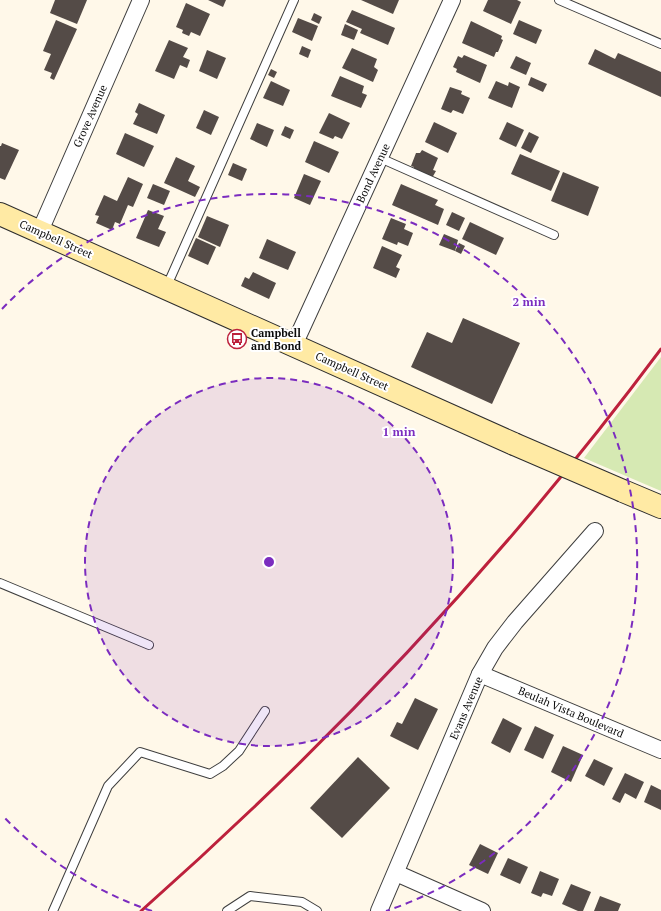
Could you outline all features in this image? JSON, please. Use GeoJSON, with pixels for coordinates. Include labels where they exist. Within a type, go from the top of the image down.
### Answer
{"type":"FeatureCollection","features":[{"type":"Feature","properties":{"kind":"main road","name":"Campbell Street"},"geometry":{"type":"LineString","coordinates":[[0,214],[514,444],[661,507]]}},
{"type":"Feature","properties":{"kind":"street","name":"Grove Avenue"},"geometry":{"type":"LineString","coordinates":[[40,231],[141,0]]}},
{"type":"Feature","properties":{"kind":"street","name":"Bond Avenue"},"geometry":{"type":"LineString","coordinates":[[294,346],[452,0]]}},
{"type":"Feature","properties":{"kind":"street","name":"Evans Avenue"},"geometry":{"type":"LineString","coordinates":[[379,911],[480,674],[495,648],[515,622],[595,531]]}},
{"type":"Feature","properties":{"kind":"street","name":"Beulah Vista Boulevard"},"geometry":{"type":"LineString","coordinates":[[480,674],[661,750]]}},
{"type":"Feature","properties":{"kind":"street"},"geometry":{"type":"LineString","coordinates":[[396,873],[482,911]]}},
{"type":"Feature","properties":{"kind":"lane"},"geometry":{"type":"LineString","coordinates":[[166,288],[294,0]]}},
{"type":"Feature","properties":{"kind":"lane"},"geometry":{"type":"LineString","coordinates":[[559,0],[661,44]]}},
{"type":"Feature","properties":{"kind":"lane"},"geometry":{"type":"LineString","coordinates":[[380,158],[554,235]]}},
{"type":"Feature","properties":{"kind":"lane"},"geometry":{"type":"LineString","coordinates":[[0,583],[149,645]]}},
{"type":"Feature","properties":{"kind":"lane"},"geometry":{"type":"LineString","coordinates":[[53,911],[108,786],[140,752],[210,774],[223,766],[239,751],[265,711]]}},
{"type":"Feature","properties":{"kind":"lane"},"geometry":{"type":"LineString","coordinates":[[227,911],[250,896],[302,902],[315,910]]}},
{"type":"Feature","properties":{"kind":"green space"},"geometry":{"type":"Polygon","coordinates":[[[661,357],[661,491],[584,458],[661,357]]]}},
{"type":"Feature","properties":{"kind":"building"},"geometry":{"type":"Polygon","coordinates":[[[55,0],[87,0],[77,24],[50,13],[55,0]]]}},
{"type":"Feature","properties":{"kind":"building"},"geometry":{"type":"Polygon","coordinates":[[[208,0],[226,0],[223,7],[208,0]]]}},
{"type":"Feature","properties":{"kind":"building"},"geometry":{"type":"Polygon","coordinates":[[[361,0],[399,0],[393,14],[361,0]]]}},
{"type":"Feature","properties":{"kind":"building"},"geometry":{"type":"Polygon","coordinates":[[[488,0],[517,0],[521,2],[511,24],[483,11],[488,0]]]}},
{"type":"Feature","properties":{"kind":"building"},"geometry":{"type":"Polygon","coordinates":[[[186,3],[210,14],[200,36],[191,32],[189,36],[182,33],[183,30],[176,27],[186,3]]]}},
{"type":"Feature","properties":{"kind":"building"},"geometry":{"type":"Polygon","coordinates":[[[352,10],[395,28],[388,45],[360,33],[362,29],[346,22],[352,10]]]}},
{"type":"Feature","properties":{"kind":"building"},"geometry":{"type":"Polygon","coordinates":[[[314,13],[322,17],[319,24],[311,20],[314,13]]]}},
{"type":"Feature","properties":{"kind":"building"},"geometry":{"type":"Polygon","coordinates":[[[298,18],[318,26],[312,41],[292,32],[298,18]]]}},
{"type":"Feature","properties":{"kind":"building"},"geometry":{"type":"Polygon","coordinates":[[[56,20],[77,29],[54,80],[50,78],[52,73],[44,70],[51,54],[43,51],[56,20]]]}},
{"type":"Feature","properties":{"kind":"building"},"geometry":{"type":"Polygon","coordinates":[[[519,20],[542,30],[536,44],[513,34],[519,20]]]}},
{"type":"Feature","properties":{"kind":"building"},"geometry":{"type":"Polygon","coordinates":[[[471,21],[502,36],[501,39],[503,40],[494,57],[462,43],[471,21]]]}},
{"type":"Feature","properties":{"kind":"building"},"geometry":{"type":"Polygon","coordinates":[[[345,24],[358,30],[354,40],[341,35],[345,24]]]}},
{"type":"Feature","properties":{"kind":"building"},"geometry":{"type":"Polygon","coordinates":[[[169,40],[188,48],[183,57],[190,60],[187,68],[180,65],[174,79],[155,71],[169,40]]]}},
{"type":"Feature","properties":{"kind":"building"},"geometry":{"type":"Polygon","coordinates":[[[302,46],[311,50],[308,58],[299,54],[302,46]]]}},
{"type":"Feature","properties":{"kind":"building"},"geometry":{"type":"Polygon","coordinates":[[[352,48],[377,59],[374,67],[378,70],[373,82],[342,68],[352,48]]]}},
{"type":"Feature","properties":{"kind":"building"},"geometry":{"type":"Polygon","coordinates":[[[595,49],[615,59],[618,53],[661,72],[661,97],[588,64],[595,49]]]}},
{"type":"Feature","properties":{"kind":"building"},"geometry":{"type":"Polygon","coordinates":[[[207,50],[226,58],[217,79],[199,71],[207,50]]]}},
{"type":"Feature","properties":{"kind":"building"},"geometry":{"type":"Polygon","coordinates":[[[464,55],[487,65],[480,83],[456,72],[457,69],[453,67],[458,56],[462,58],[464,55]]]}},
{"type":"Feature","properties":{"kind":"building"},"geometry":{"type":"Polygon","coordinates":[[[516,56],[531,63],[526,75],[510,68],[516,56]]]}},
{"type":"Feature","properties":{"kind":"building"},"geometry":{"type":"Polygon","coordinates":[[[271,69],[277,72],[274,78],[268,75],[271,69]]]}},
{"type":"Feature","properties":{"kind":"building"},"geometry":{"type":"Polygon","coordinates":[[[340,76],[364,86],[362,93],[367,95],[361,108],[331,96],[340,76]]]}},
{"type":"Feature","properties":{"kind":"building"},"geometry":{"type":"Polygon","coordinates":[[[531,77],[547,84],[543,92],[528,85],[531,77]]]}},
{"type":"Feature","properties":{"kind":"building"},"geometry":{"type":"Polygon","coordinates":[[[271,81],[290,90],[283,106],[263,98],[271,81]]]}},
{"type":"Feature","properties":{"kind":"building"},"geometry":{"type":"Polygon","coordinates":[[[496,81],[508,86],[509,82],[520,87],[512,108],[488,98],[496,81]]]}},
{"type":"Feature","properties":{"kind":"building"},"geometry":{"type":"Polygon","coordinates":[[[450,87],[462,91],[461,94],[470,98],[463,114],[453,110],[451,113],[441,109],[450,87]]]}},
{"type":"Feature","properties":{"kind":"building"},"geometry":{"type":"Polygon","coordinates":[[[139,103],[165,115],[157,134],[133,124],[138,114],[135,112],[139,103]]]}},
{"type":"Feature","properties":{"kind":"building"},"geometry":{"type":"Polygon","coordinates":[[[204,110],[219,117],[211,135],[196,128],[204,110]]]}},
{"type":"Feature","properties":{"kind":"building"},"geometry":{"type":"Polygon","coordinates":[[[329,113],[350,123],[342,139],[335,136],[333,139],[319,133],[329,113]]]}},
{"type":"Feature","properties":{"kind":"building"},"geometry":{"type":"Polygon","coordinates":[[[434,122],[457,133],[448,153],[425,142],[434,122]]]}},
{"type":"Feature","properties":{"kind":"building"},"geometry":{"type":"Polygon","coordinates":[[[507,122],[524,130],[516,147],[499,139],[507,122]]]}},
{"type":"Feature","properties":{"kind":"building"},"geometry":{"type":"Polygon","coordinates":[[[257,123],[274,130],[267,147],[250,139],[257,123]]]}},
{"type":"Feature","properties":{"kind":"building"},"geometry":{"type":"Polygon","coordinates":[[[285,126],[294,130],[290,139],[281,135],[285,126]]]}},
{"type":"Feature","properties":{"kind":"building"},"geometry":{"type":"Polygon","coordinates":[[[529,132],[539,137],[531,153],[521,148],[529,132]]]}},
{"type":"Feature","properties":{"kind":"building"},"geometry":{"type":"Polygon","coordinates":[[[125,133],[154,146],[144,167],[116,154],[125,133]]]}},
{"type":"Feature","properties":{"kind":"building"},"geometry":{"type":"Polygon","coordinates":[[[314,141],[339,152],[329,173],[305,162],[314,141]]]}},
{"type":"Feature","properties":{"kind":"building"},"geometry":{"type":"Polygon","coordinates":[[[2,143],[19,150],[5,180],[0,178],[0,146],[2,143]]]}},
{"type":"Feature","properties":{"kind":"building"},"geometry":{"type":"Polygon","coordinates":[[[422,150],[438,158],[433,170],[436,171],[432,178],[413,169],[414,167],[411,166],[416,153],[420,153],[422,150]]]}},
{"type":"Feature","properties":{"kind":"building"},"geometry":{"type":"Polygon","coordinates":[[[520,154],[560,171],[551,191],[511,174],[520,154]]]}},
{"type":"Feature","properties":{"kind":"building"},"geometry":{"type":"Polygon","coordinates":[[[176,157],[195,166],[188,181],[200,187],[195,197],[164,183],[176,157]]]}},
{"type":"Feature","properties":{"kind":"building"},"geometry":{"type":"Polygon","coordinates":[[[233,163],[247,169],[242,181],[228,175],[233,163]]]}},
{"type":"Feature","properties":{"kind":"building"},"geometry":{"type":"Polygon","coordinates":[[[563,172],[599,187],[588,216],[551,201],[563,172]]]}},
{"type":"Feature","properties":{"kind":"building"},"geometry":{"type":"Polygon","coordinates":[[[304,174],[321,181],[310,205],[294,198],[304,174]]]}},
{"type":"Feature","properties":{"kind":"building"},"geometry":{"type":"Polygon","coordinates":[[[128,177],[143,184],[133,207],[128,205],[120,224],[115,222],[112,230],[96,223],[99,216],[95,215],[104,195],[117,201],[128,177]]]}},
{"type":"Feature","properties":{"kind":"building"},"geometry":{"type":"Polygon","coordinates":[[[153,184],[170,191],[164,205],[147,198],[153,184]]]}},
{"type":"Feature","properties":{"kind":"building"},"geometry":{"type":"Polygon","coordinates":[[[401,184],[438,200],[435,205],[444,209],[438,225],[392,205],[401,184]]]}},
{"type":"Feature","properties":{"kind":"building"},"geometry":{"type":"Polygon","coordinates":[[[148,210],[164,216],[158,229],[166,232],[159,247],[136,238],[148,210]]]}},
{"type":"Feature","properties":{"kind":"building"},"geometry":{"type":"Polygon","coordinates":[[[452,212],[465,218],[459,231],[446,225],[452,212]]]}},
{"type":"Feature","properties":{"kind":"building"},"geometry":{"type":"Polygon","coordinates":[[[207,216],[229,225],[220,247],[198,237],[207,216]]]}},
{"type":"Feature","properties":{"kind":"building"},"geometry":{"type":"Polygon","coordinates":[[[391,218],[406,224],[404,229],[413,233],[408,246],[398,242],[397,245],[382,239],[391,218]]]}},
{"type":"Feature","properties":{"kind":"building"},"geometry":{"type":"Polygon","coordinates":[[[470,222],[504,238],[496,255],[462,239],[470,222]]]}},
{"type":"Feature","properties":{"kind":"building"},"geometry":{"type":"Polygon","coordinates":[[[444,234],[458,240],[455,251],[439,245],[444,234]]]}},
{"type":"Feature","properties":{"kind":"building"},"geometry":{"type":"Polygon","coordinates":[[[196,238],[216,247],[208,265],[188,256],[196,238]]]}},
{"type":"Feature","properties":{"kind":"building"},"geometry":{"type":"Polygon","coordinates":[[[267,239],[296,252],[288,270],[259,258],[267,239]]]}},
{"type":"Feature","properties":{"kind":"building"},"geometry":{"type":"Polygon","coordinates":[[[459,243],[465,246],[461,254],[455,251],[459,243]]]}},
{"type":"Feature","properties":{"kind":"building"},"geometry":{"type":"Polygon","coordinates":[[[382,246],[402,255],[396,267],[400,269],[396,278],[373,268],[382,246]]]}},
{"type":"Feature","properties":{"kind":"building"},"geometry":{"type":"Polygon","coordinates":[[[253,272],[276,283],[269,299],[241,286],[245,277],[249,279],[253,272]]]}},
{"type":"Feature","properties":{"kind":"building"},"geometry":{"type":"Polygon","coordinates":[[[463,318],[520,343],[492,404],[411,367],[427,332],[452,343],[463,318]]]}},
{"type":"Feature","properties":{"kind":"building"},"geometry":{"type":"Polygon","coordinates":[[[415,698],[438,709],[418,750],[390,736],[397,722],[402,724],[415,698]]]}},
{"type":"Feature","properties":{"kind":"building"},"geometry":{"type":"Polygon","coordinates":[[[503,718],[522,728],[510,753],[491,743],[503,718]]]}},
{"type":"Feature","properties":{"kind":"building"},"geometry":{"type":"Polygon","coordinates":[[[535,726],[554,735],[543,759],[524,750],[535,726]]]}},
{"type":"Feature","properties":{"kind":"building"},"geometry":{"type":"Polygon","coordinates":[[[563,746],[583,755],[571,782],[551,772],[563,746]]]}},
{"type":"Feature","properties":{"kind":"building"},"geometry":{"type":"Polygon","coordinates":[[[358,757],[390,788],[342,838],[310,808],[358,757]]]}},
{"type":"Feature","properties":{"kind":"building"},"geometry":{"type":"Polygon","coordinates":[[[594,759],[613,768],[604,786],[585,776],[594,759]]]}},
{"type":"Feature","properties":{"kind":"building"},"geometry":{"type":"Polygon","coordinates":[[[625,773],[644,782],[636,799],[625,793],[620,803],[612,799],[625,773]]]}},
{"type":"Feature","properties":{"kind":"building"},"geometry":{"type":"Polygon","coordinates":[[[651,785],[661,790],[661,810],[644,802],[651,785]]]}},
{"type":"Feature","properties":{"kind":"building"},"geometry":{"type":"Polygon","coordinates":[[[480,844],[498,853],[488,874],[469,865],[480,844]]]}},
{"type":"Feature","properties":{"kind":"building"},"geometry":{"type":"Polygon","coordinates":[[[508,858],[528,867],[520,884],[500,875],[508,858]]]}},
{"type":"Feature","properties":{"kind":"building"},"geometry":{"type":"Polygon","coordinates":[[[540,871],[559,879],[552,896],[543,893],[541,897],[531,893],[540,871]]]}},
{"type":"Feature","properties":{"kind":"building"},"geometry":{"type":"Polygon","coordinates":[[[571,884],[591,892],[583,911],[578,911],[562,904],[571,884]]]}},
{"type":"Feature","properties":{"kind":"building"},"geometry":{"type":"Polygon","coordinates":[[[600,896],[621,904],[618,911],[594,911],[600,896]]]}},
{"type":"Feature","properties":{"kind":"railway"},"geometry":{"type":"LineString","coordinates":[[141,911],[212,847],[281,781],[415,644],[480,572],[542,499],[603,425],[661,349]]}},
{"type":"Feature","properties":{"kind":"place","name":"Campbell and Bond"},"geometry":{"type":"Point","coordinates":[237,339]}}]}
